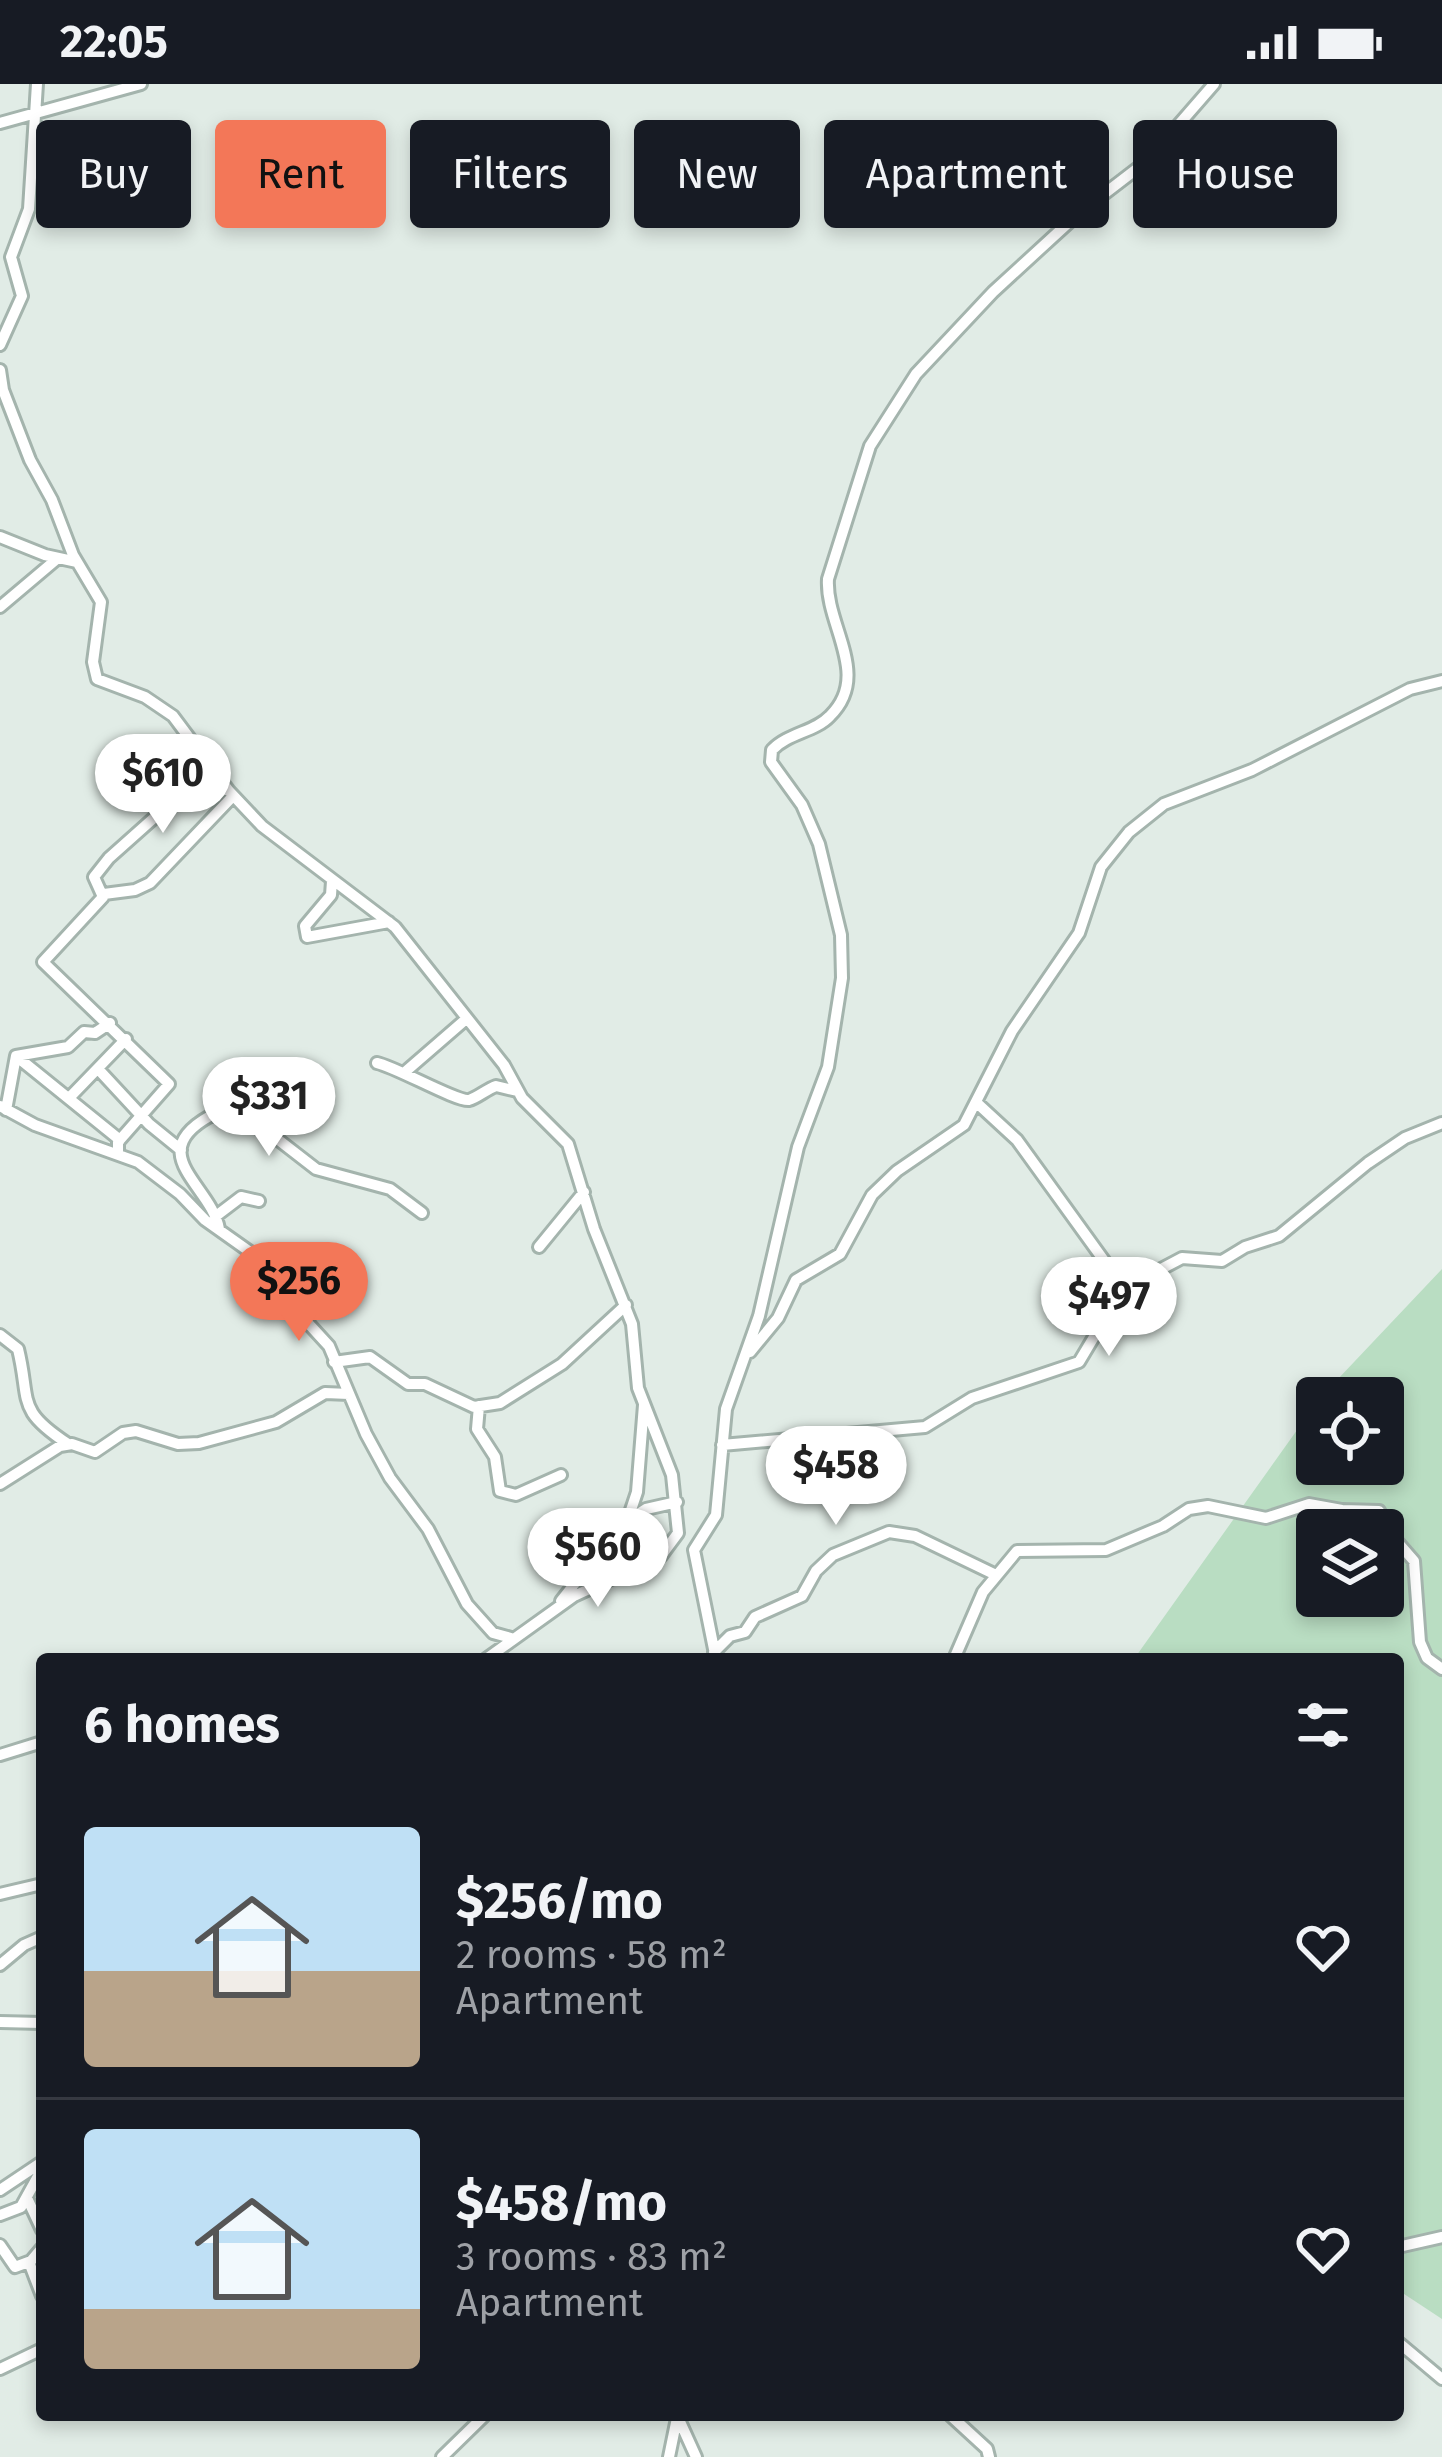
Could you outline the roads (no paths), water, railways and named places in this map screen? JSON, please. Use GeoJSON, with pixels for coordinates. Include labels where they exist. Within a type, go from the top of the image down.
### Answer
{"type":"FeatureCollection","features":[{"type":"Feature","properties":{"kind":"street"},"geometry":{"type":"LineString","coordinates":[[0,345],[22,296],[11,257],[29,209],[37,84]]}},
{"type":"Feature","properties":{"kind":"street"},"geometry":{"type":"LineString","coordinates":[[0,123],[103,90],[141,84]]}},
{"type":"Feature","properties":{"kind":"street"},"geometry":{"type":"LineString","coordinates":[[715,1653],[694,1550],[716,1514],[726,1409],[762,1307],[798,1148],[833,1046],[842,978],[841,935],[819,844],[802,805],[770,758],[781,741],[830,717],[846,686],[848,656],[827,601],[828,578],[870,446],[900,395],[953,331],[1078,214],[1147,161],[1214,84]]}},
{"type":"Feature","properties":{"kind":"street"},"geometry":{"type":"LineString","coordinates":[[0,370],[15,422],[77,562],[101,602],[93,662],[97,679],[145,697],[173,716],[231,794],[292,853],[389,922],[504,1065],[517,1091],[568,1144],[634,1333],[635,1375],[663,1446],[677,1502],[676,1538],[662,1556],[605,1579],[556,1608],[513,1638],[503,1653]]}},
{"type":"Feature","properties":{"kind":"street"},"geometry":{"type":"LineString","coordinates":[[0,537],[77,562]]}},
{"type":"Feature","properties":{"kind":"street"},"geometry":{"type":"LineString","coordinates":[[0,607],[58,558]]}},
{"type":"Feature","properties":{"kind":"street"},"geometry":{"type":"LineString","coordinates":[[744,1359],[778,1318],[796,1280],[840,1254],[872,1195],[897,1171],[964,1125],[1012,1031],[1078,933],[1101,867],[1129,832],[1164,804],[1252,770],[1409,689],[1442,681]]}},
{"type":"Feature","properties":{"kind":"street"},"geometry":{"type":"LineString","coordinates":[[104,894],[95,873],[168,804],[200,781],[212,782],[231,794]]}},
{"type":"Feature","properties":{"kind":"street"},"geometry":{"type":"LineString","coordinates":[[119,1146],[139,1115],[169,1084],[43,964],[104,894],[150,883],[231,794]]}},
{"type":"Feature","properties":{"kind":"street"},"geometry":{"type":"LineString","coordinates":[[332,881],[331,895],[305,926],[307,937],[389,922]]}},
{"type":"Feature","properties":{"kind":"street"},"geometry":{"type":"LineString","coordinates":[[405,1072],[465,1020]]}},
{"type":"Feature","properties":{"kind":"street"},"geometry":{"type":"LineString","coordinates":[[16,1056],[66,1048],[83,1032],[94,1034],[110,1023]]}},
{"type":"Feature","properties":{"kind":"street"},"geometry":{"type":"LineString","coordinates":[[70,1097],[126,1039]]}},
{"type":"Feature","properties":{"kind":"street"},"geometry":{"type":"LineString","coordinates":[[16,1056],[260,1259],[285,1298],[321,1334],[390,1478],[428,1529],[467,1604],[493,1633],[513,1638]]}},
{"type":"Feature","properties":{"kind":"street"},"geometry":{"type":"LineString","coordinates":[[16,1056],[3,1108],[35,1125],[119,1146]]}},
{"type":"Feature","properties":{"kind":"street"},"geometry":{"type":"LineString","coordinates":[[377,1063],[466,1100],[496,1086],[517,1091]]}},
{"type":"Feature","properties":{"kind":"street"},"geometry":{"type":"LineString","coordinates":[[99,1070],[139,1115],[181,1150]]}},
{"type":"Feature","properties":{"kind":"street"},"geometry":{"type":"LineString","coordinates":[[978,1104],[1017,1140],[1126,1291]]}},
{"type":"Feature","properties":{"kind":"street"},"geometry":{"type":"LineString","coordinates":[[218,1223],[213,1205],[182,1169],[181,1150],[201,1121],[222,1116],[267,1131],[328,1175],[390,1189],[422,1213]]}},
{"type":"Feature","properties":{"kind":"street"},"geometry":{"type":"LineString","coordinates":[[722,1444],[931,1425],[972,1398],[1079,1362],[1116,1300],[1168,1263],[1182,1258],[1222,1261],[1279,1236],[1368,1163],[1405,1138],[1442,1123]]}},
{"type":"Feature","properties":{"kind":"street"},"geometry":{"type":"LineString","coordinates":[[539,1247],[584,1192]]}},
{"type":"Feature","properties":{"kind":"street"},"geometry":{"type":"LineString","coordinates":[[218,1223],[241,1197],[259,1202]]}},
{"type":"Feature","properties":{"kind":"street"},"geometry":{"type":"LineString","coordinates":[[334,1362],[370,1357],[403,1382],[424,1384],[479,1406],[500,1403],[562,1364],[626,1305]]}},
{"type":"Feature","properties":{"kind":"street"},"geometry":{"type":"LineString","coordinates":[[0,1335],[17,1346],[22,1394],[33,1415],[68,1444],[95,1452],[124,1433],[136,1431],[178,1444],[199,1443],[276,1422],[325,1393],[349,1394]]}},
{"type":"Feature","properties":{"kind":"street"},"geometry":{"type":"LineString","coordinates":[[556,1608],[628,1519],[637,1492],[644,1405]]}},
{"type":"Feature","properties":{"kind":"street"},"geometry":{"type":"LineString","coordinates":[[479,1406],[477,1429],[495,1457],[497,1486],[504,1495],[539,1487],[561,1475]]}},
{"type":"Feature","properties":{"kind":"street"},"geometry":{"type":"LineString","coordinates":[[0,1484],[68,1444]]}},
{"type":"Feature","properties":{"kind":"street"},"geometry":{"type":"LineString","coordinates":[[628,1519],[677,1502]]}},
{"type":"Feature","properties":{"kind":"street"},"geometry":{"type":"LineString","coordinates":[[957,1653],[983,1592],[1019,1550],[1106,1550],[1158,1529],[1192,1508],[1227,1508],[1266,1518],[1309,1504],[1379,1511],[1414,1561],[1420,1642],[1427,1658],[1442,1669]]}},
{"type":"Feature","properties":{"kind":"street"},"geometry":{"type":"LineString","coordinates":[[717,1653],[730,1636],[745,1632],[755,1617],[802,1596],[816,1571],[833,1555],[889,1532],[915,1536],[996,1575]]}},
{"type":"Feature","properties":{"kind":"street"},"geometry":{"type":"LineString","coordinates":[[0,1756],[36,1744]]}},
{"type":"Feature","properties":{"kind":"street"},"geometry":{"type":"LineString","coordinates":[[0,1894],[36,1885]]}},
{"type":"Feature","properties":{"kind":"street"},"geometry":{"type":"LineString","coordinates":[[0,1965],[36,1939]]}},
{"type":"Feature","properties":{"kind":"street"},"geometry":{"type":"LineString","coordinates":[[0,2023],[36,2023]]}},
{"type":"Feature","properties":{"kind":"street"},"geometry":{"type":"LineString","coordinates":[[0,2190],[36,2169]]}},
{"type":"Feature","properties":{"kind":"street"},"geometry":{"type":"LineString","coordinates":[[0,2215],[13,2213],[28,2200],[36,2180]]}},
{"type":"Feature","properties":{"kind":"street"},"geometry":{"type":"LineString","coordinates":[[28,2200],[36,2217]]}},
{"type":"Feature","properties":{"kind":"street"},"geometry":{"type":"LineString","coordinates":[[1404,2246],[1442,2237]]}},
{"type":"Feature","properties":{"kind":"street"},"geometry":{"type":"LineString","coordinates":[[0,2245],[7,2269],[36,2254]]}},
{"type":"Feature","properties":{"kind":"street"},"geometry":{"type":"LineString","coordinates":[[28,2262],[36,2281]]}},
{"type":"Feature","properties":{"kind":"street"},"geometry":{"type":"LineString","coordinates":[[1404,2347],[1442,2379]]}},
{"type":"Feature","properties":{"kind":"street"},"geometry":{"type":"LineString","coordinates":[[0,2369],[36,2352]]}},
{"type":"Feature","properties":{"kind":"street"},"geometry":{"type":"LineString","coordinates":[[442,2457],[479,2421]]}},
{"type":"Feature","properties":{"kind":"street"},"geometry":{"type":"LineString","coordinates":[[669,2457],[676,2421]]}},
{"type":"Feature","properties":{"kind":"street"},"geometry":{"type":"LineString","coordinates":[[679,2421],[696,2457]]}},
{"type":"Feature","properties":{"kind":"street"},"geometry":{"type":"LineString","coordinates":[[957,2421],[987,2449],[989,2457]]}}]}
